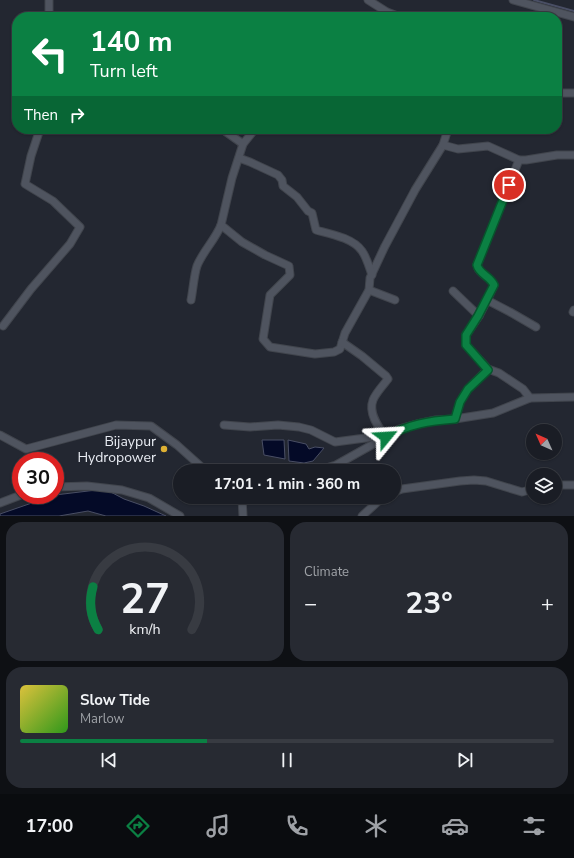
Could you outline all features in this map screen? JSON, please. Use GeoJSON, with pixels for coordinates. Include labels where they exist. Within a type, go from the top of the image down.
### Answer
{"type":"FeatureCollection","features":[{"type":"Feature","properties":{"kind":"street"},"geometry":{"type":"LineString","coordinates":[[49,0],[49,12]]}},
{"type":"Feature","properties":{"kind":"street"},"geometry":{"type":"LineString","coordinates":[[368,0],[387,12]]}},
{"type":"Feature","properties":{"kind":"street"},"geometry":{"type":"LineString","coordinates":[[515,0],[557,12]]}},
{"type":"Feature","properties":{"kind":"street"},"geometry":{"type":"LineString","coordinates":[[562,14],[574,17]]}},
{"type":"Feature","properties":{"kind":"street"},"geometry":{"type":"LineString","coordinates":[[562,93],[574,93]]}},
{"type":"Feature","properties":{"kind":"street"},"geometry":{"type":"LineString","coordinates":[[3,326],[31,289],[70,244],[80,227],[53,201],[26,184],[31,156],[38,134]]}},
{"type":"Feature","properties":{"kind":"street"},"geometry":{"type":"LineString","coordinates":[[229,134],[243,144]]}},
{"type":"Feature","properties":{"kind":"street"},"geometry":{"type":"LineString","coordinates":[[191,300],[197,266],[204,252],[218,233],[238,158],[243,144],[251,134]]}},
{"type":"Feature","properties":{"kind":"street"},"geometry":{"type":"LineString","coordinates":[[221,225],[242,242],[289,266],[290,275],[270,295],[263,339],[270,347],[315,354],[334,352],[340,349],[345,333],[369,290],[370,278],[385,246],[415,190],[443,145],[446,134]]}},
{"type":"Feature","properties":{"kind":"street"},"geometry":{"type":"LineString","coordinates":[[443,145],[458,149],[488,146],[519,160],[557,155],[574,156]]}},
{"type":"Feature","properties":{"kind":"street"},"geometry":{"type":"LineString","coordinates":[[238,158],[278,175],[282,180],[283,186],[297,197],[308,211],[312,213],[316,230],[340,236],[357,245],[362,251],[372,275]]}},
{"type":"Feature","properties":{"kind":"street"},"geometry":{"type":"LineString","coordinates":[[519,160],[477,265],[479,271],[491,279],[494,285],[487,300],[466,335],[466,345],[488,370],[500,373],[523,389],[530,398]]}},
{"type":"Feature","properties":{"kind":"street"},"geometry":{"type":"LineString","coordinates":[[369,290],[395,300]]}},
{"type":"Feature","properties":{"kind":"street"},"geometry":{"type":"LineString","coordinates":[[453,291],[478,316]]}},
{"type":"Feature","properties":{"kind":"street"},"geometry":{"type":"LineString","coordinates":[[487,300],[536,327]]}},
{"type":"Feature","properties":{"kind":"street"},"geometry":{"type":"LineString","coordinates":[[342,342],[362,356],[388,379],[373,400],[372,411],[379,428],[386,437]]}},
{"type":"Feature","properties":{"kind":"street"},"geometry":{"type":"LineString","coordinates":[[455,419],[460,402],[468,389],[488,370]]}},
{"type":"Feature","properties":{"kind":"street"},"geometry":{"type":"LineString","coordinates":[[338,464],[365,450],[399,429],[436,420],[455,419],[493,413],[530,398],[574,397]]}},
{"type":"Feature","properties":{"kind":"street"},"geometry":{"type":"LineString","coordinates":[[224,425],[250,427],[278,425],[299,427],[311,430],[335,442],[373,437],[386,437]]}},
{"type":"Feature","properties":{"kind":"street"},"geometry":{"type":"LineString","coordinates":[[0,435],[26,449],[116,426],[151,426],[177,445],[198,464]]}},
{"type":"Feature","properties":{"kind":"street"},"geometry":{"type":"LineString","coordinates":[[401,489],[474,480],[486,481],[522,492],[526,491]]}},
{"type":"Feature","properties":{"kind":"street"},"geometry":{"type":"LineString","coordinates":[[562,485],[574,484]]}},
{"type":"Feature","properties":{"kind":"street"},"geometry":{"type":"LineString","coordinates":[[64,486],[87,486],[122,490],[149,498],[180,516]]}},
{"type":"Feature","properties":{"kind":"street"},"geometry":{"type":"LineString","coordinates":[[0,503],[12,498]]}},
{"type":"Feature","properties":{"kind":"street"},"geometry":{"type":"LineString","coordinates":[[242,504],[243,516]]}},
{"type":"Feature","properties":{"kind":"street"},"geometry":{"type":"LineString","coordinates":[[362,516],[375,504]]}},
{"type":"Feature","properties":{"kind":"water"},"geometry":{"type":"Polygon","coordinates":[[[262,440],[284,440],[285,459],[264,455],[262,440]]]}},
{"type":"Feature","properties":{"kind":"water"},"geometry":{"type":"Polygon","coordinates":[[[288,440],[306,444],[309,449],[315,447],[324,448],[313,461],[304,463],[289,461],[288,440]]]}},
{"type":"Feature","properties":{"kind":"water"},"geometry":{"type":"Polygon","coordinates":[[[105,489],[124,499],[166,516],[106,516],[88,511],[59,516],[0,516],[0,514],[29,504],[64,504],[64,494],[105,489]]]}},
{"type":"Feature","properties":{"kind":"waterway"},"geometry":{"type":"LineString","coordinates":[[534,0],[574,11]]}},
{"type":"Feature","properties":{"kind":"place","name":"Bijaypur Hydropower"},"geometry":{"type":"Point","coordinates":[164,449]}},
{"type":"Feature","properties":{"kind":"route"},"geometry":{"type":"LineString","coordinates":[[386,437],[399,429],[417,424],[436,420],[455,419],[460,402],[468,389],[488,370],[466,345],[466,335],[487,300],[494,285],[491,279],[479,271],[477,265],[509,185]]}}]}
